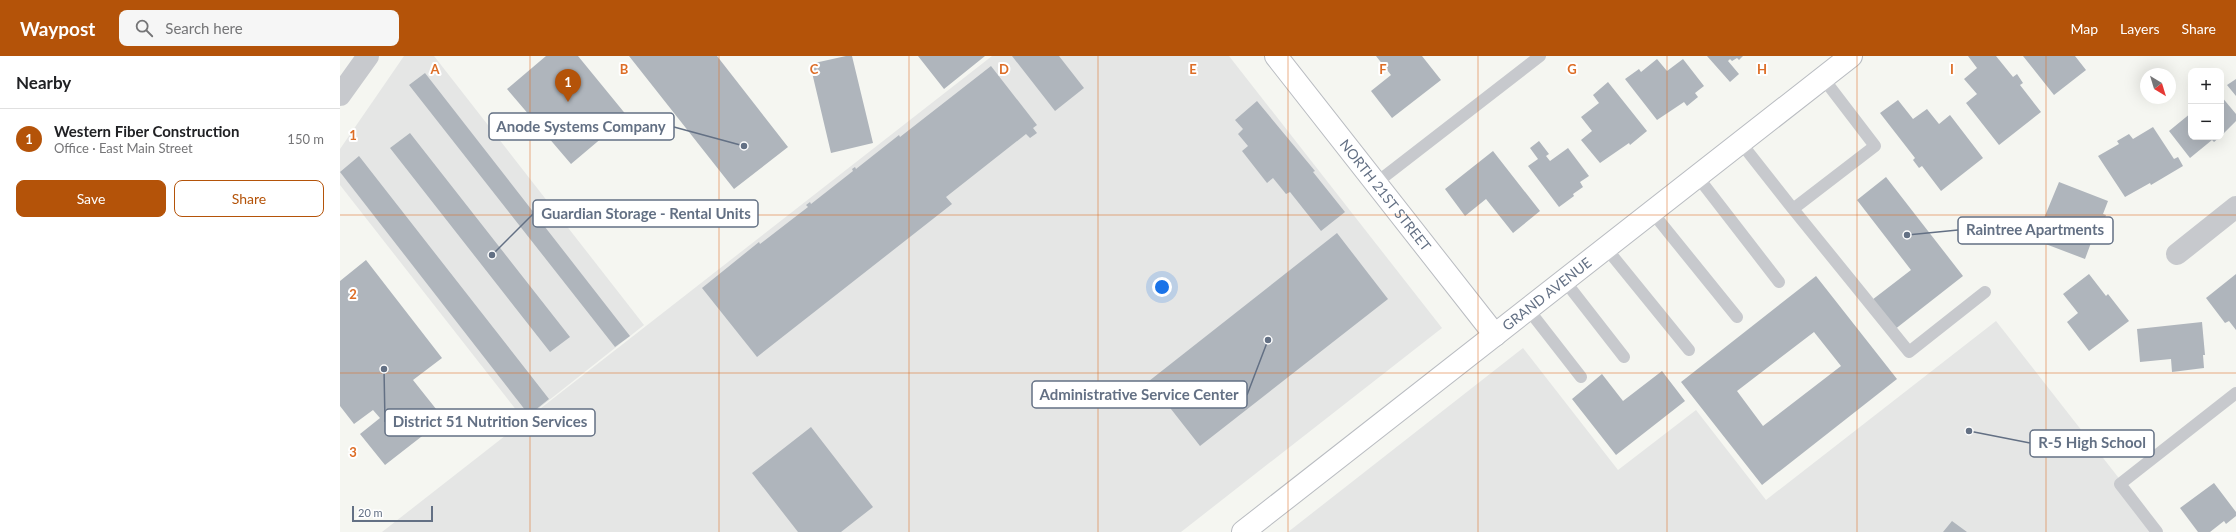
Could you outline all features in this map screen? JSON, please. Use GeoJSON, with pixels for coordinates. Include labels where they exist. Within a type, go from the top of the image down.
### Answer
{"type":"FeatureCollection","features":[{"type":"Feature","properties":{"kind":"street"},"geometry":{"type":"LineString","coordinates":[[340,95],[368,56]]}},
{"type":"Feature","properties":{"kind":"street","name":"NORTH 21ST STREET"},"geometry":{"type":"LineString","coordinates":[[1276,56],[1495,335]]}},
{"type":"Feature","properties":{"kind":"street","name":"GRAND AVENUE"},"geometry":{"type":"LineString","coordinates":[[1243,532],[1851,56]]}},
{"type":"Feature","properties":{"kind":"street"},"geometry":{"type":"LineString","coordinates":[[2177,254],[2236,208]]}},
{"type":"Feature","properties":{"kind":"lane"},"geometry":{"type":"LineString","coordinates":[[1376,183],[1540,56]]}},
{"type":"Feature","properties":{"kind":"lane"},"geometry":{"type":"LineString","coordinates":[[1793,209],[1875,146],[1823,78]]}},
{"type":"Feature","properties":{"kind":"lane"},"geometry":{"type":"LineString","coordinates":[[1741,142],[1793,209],[1909,352],[1985,292]]}},
{"type":"Feature","properties":{"kind":"lane"},"geometry":{"type":"LineString","coordinates":[[1698,176],[1779,282]]}},
{"type":"Feature","properties":{"kind":"lane"},"geometry":{"type":"LineString","coordinates":[[1652,212],[1737,317]]}},
{"type":"Feature","properties":{"kind":"lane"},"geometry":{"type":"LineString","coordinates":[[1606,248],[1689,350]]}},
{"type":"Feature","properties":{"kind":"lane"},"geometry":{"type":"LineString","coordinates":[[1564,280],[1624,357]]}},
{"type":"Feature","properties":{"kind":"lane"},"geometry":{"type":"LineString","coordinates":[[1528,309],[1581,377]]}},
{"type":"Feature","properties":{"kind":"lane"},"geometry":{"type":"LineString","coordinates":[[2157,532],[2120,484],[2236,393]]}},
{"type":"Feature","properties":{"kind":"shaded area"},"geometry":{"type":"Polygon","coordinates":[[[404,56],[434,56],[644,325],[524,420],[340,185],[340,149],[404,56]]]}},
{"type":"Feature","properties":{"kind":"shaded area"},"geometry":{"type":"Polygon","coordinates":[[[992,56],[1229,56],[1442,328],[1181,532],[382,532],[992,56]]]}},
{"type":"Feature","properties":{"kind":"shaded area"},"geometry":{"type":"Polygon","coordinates":[[[1996,321],[2161,532],[1288,532],[1523,348],[1618,470],[1696,410],[1766,500],[1996,321]]]}},
{"type":"Feature","properties":{"kind":"building"},"geometry":{"type":"Polygon","coordinates":[[[546,56],[578,56],[632,122],[621,132],[616,126],[571,164],[507,89],[546,56]]]}},
{"type":"Feature","properties":{"kind":"building"},"geometry":{"type":"Polygon","coordinates":[[[629,56],[717,56],[788,147],[734,189],[629,56]]]}},
{"type":"Feature","properties":{"kind":"building"},"geometry":{"type":"Polygon","coordinates":[[[852,56],[873,143],[831,153],[810,64],[852,56]]]}},
{"type":"Feature","properties":{"kind":"building"},"geometry":{"type":"Polygon","coordinates":[[[918,56],[985,56],[944,89],[918,56]]]}},
{"type":"Feature","properties":{"kind":"building"},"geometry":{"type":"Polygon","coordinates":[[[1012,56],[1059,56],[1084,88],[1055,111],[1012,56]]]}},
{"type":"Feature","properties":{"kind":"building"},"geometry":{"type":"Polygon","coordinates":[[[1376,56],[1422,56],[1441,80],[1392,118],[1371,91],[1391,75],[1376,56]]]}},
{"type":"Feature","properties":{"kind":"building"},"geometry":{"type":"Polygon","coordinates":[[[1707,56],[1743,56],[1739,60],[1737,58],[1732,61],[1730,59],[1728,61],[1739,74],[1730,82],[1707,56]]]}},
{"type":"Feature","properties":{"kind":"building"},"geometry":{"type":"Polygon","coordinates":[[[1968,56],[1996,56],[2013,77],[2017,74],[2023,83],[2020,85],[2041,112],[1999,145],[1966,103],[1977,94],[1964,79],[1977,68],[1968,56]]]}},
{"type":"Feature","properties":{"kind":"building"},"geometry":{"type":"Polygon","coordinates":[[[2023,56],[2075,56],[2086,70],[2054,95],[2023,56]]]}},
{"type":"Feature","properties":{"kind":"building"},"geometry":{"type":"Polygon","coordinates":[[[1657,59],[1667,71],[1683,59],[1704,86],[1695,93],[1698,97],[1687,106],[1684,102],[1657,120],[1625,79],[1639,69],[1641,72],[1657,59]]]}},
{"type":"Feature","properties":{"kind":"building"},"geometry":{"type":"Polygon","coordinates":[[[991,66],[1037,125],[1033,128],[1037,133],[1030,138],[1026,134],[946,197],[952,204],[757,357],[702,288],[759,242],[760,244],[808,207],[806,205],[810,202],[811,204],[853,171],[852,169],[855,167],[856,169],[899,135],[900,137],[991,66]]]}},
{"type":"Feature","properties":{"kind":"building"},"geometry":{"type":"Polygon","coordinates":[[[425,73],[630,336],[615,347],[409,85],[425,73]]]}},
{"type":"Feature","properties":{"kind":"building"},"geometry":{"type":"Polygon","coordinates":[[[2236,79],[2236,96],[2227,85],[2236,79]]]}},
{"type":"Feature","properties":{"kind":"building"},"geometry":{"type":"Polygon","coordinates":[[[1608,82],[1647,131],[1630,145],[1629,143],[1600,163],[1581,140],[1592,131],[1581,117],[1599,103],[1593,95],[1608,82]]]}},
{"type":"Feature","properties":{"kind":"building"},"geometry":{"type":"Polygon","coordinates":[[[1898,100],[1913,119],[1927,109],[1939,124],[1950,115],[1983,158],[1941,191],[1922,166],[1919,168],[1913,160],[1915,158],[1880,113],[1898,100]]]}},
{"type":"Feature","properties":{"kind":"building"},"geometry":{"type":"Polygon","coordinates":[[[2224,100],[2236,114],[2236,121],[2224,133],[2224,100]]]}},
{"type":"Feature","properties":{"kind":"building"},"geometry":{"type":"Polygon","coordinates":[[[1257,101],[1315,171],[1313,172],[1345,212],[1321,231],[1290,192],[1286,194],[1273,178],[1267,183],[1242,151],[1248,146],[1238,134],[1243,129],[1235,120],[1257,101]]]}},
{"type":"Feature","properties":{"kind":"building"},"geometry":{"type":"Polygon","coordinates":[[[2188,115],[2188,140],[2212,140],[2190,158],[2169,131],[2188,115]]]}},
{"type":"Feature","properties":{"kind":"building"},"geometry":{"type":"Polygon","coordinates":[[[2153,127],[2174,159],[2178,157],[2183,166],[2151,185],[2150,183],[2125,197],[2098,156],[2119,144],[2117,141],[2129,134],[2133,139],[2153,127]]]}},
{"type":"Feature","properties":{"kind":"building"},"geometry":{"type":"Polygon","coordinates":[[[410,133],[570,337],[550,352],[390,148],[410,133]]]}},
{"type":"Feature","properties":{"kind":"building"},"geometry":{"type":"Polygon","coordinates":[[[1539,141],[1549,154],[1546,156],[1550,161],[1568,148],[1589,176],[1580,182],[1583,187],[1559,207],[1528,166],[1538,159],[1530,148],[1539,141]]]}},
{"type":"Feature","properties":{"kind":"building"},"geometry":{"type":"Polygon","coordinates":[[[1493,151],[1540,211],[1513,233],[1486,199],[1465,216],[1445,189],[1493,151]]]}},
{"type":"Feature","properties":{"kind":"building"},"geometry":{"type":"Polygon","coordinates":[[[359,156],[549,399],[529,415],[340,172],[359,156]]]}},
{"type":"Feature","properties":{"kind":"building"},"geometry":{"type":"Polygon","coordinates":[[[1886,177],[1963,276],[1894,330],[1872,300],[1911,270],[1857,200],[1886,177]]]}},
{"type":"Feature","properties":{"kind":"building"},"geometry":{"type":"Polygon","coordinates":[[[2059,182],[2108,201],[2103,214],[2106,215],[2099,233],[2095,232],[2085,259],[2035,240],[2059,182]]]}},
{"type":"Feature","properties":{"kind":"building"},"geometry":{"type":"Polygon","coordinates":[[[1337,233],[1388,299],[1200,446],[1149,381],[1337,233]]]}},
{"type":"Feature","properties":{"kind":"building"},"geometry":{"type":"Polygon","coordinates":[[[366,260],[442,358],[413,380],[444,419],[385,465],[360,434],[380,418],[373,410],[354,424],[340,406],[340,281],[366,260]]]}},
{"type":"Feature","properties":{"kind":"building"},"geometry":{"type":"Polygon","coordinates":[[[2089,274],[2106,296],[2108,294],[2129,321],[2089,351],[2067,322],[2078,313],[2063,294],[2089,274]]]}},
{"type":"Feature","properties":{"kind":"building"},"geometry":{"type":"Polygon","coordinates":[[[2236,274],[2236,330],[2229,321],[2225,323],[2206,298],[2236,274]]]}},
{"type":"Feature","properties":{"kind":"building"},"geometry":{"type":"Polygon","coordinates":[[[1816,276],[1897,379],[1762,485],[1681,382],[1816,276]],[[1814,332],[1737,391],[1763,426],[1841,366],[1814,332]]]}},
{"type":"Feature","properties":{"kind":"building"},"geometry":{"type":"Polygon","coordinates":[[[2202,322],[2205,355],[2203,355],[2204,368],[2172,372],[2171,359],[2140,362],[2137,329],[2202,322]]]}},
{"type":"Feature","properties":{"kind":"building"},"geometry":{"type":"Polygon","coordinates":[[[1662,371],[1685,401],[1616,455],[1572,399],[1602,374],[1623,401],[1662,371]]]}},
{"type":"Feature","properties":{"kind":"building"},"geometry":{"type":"Polygon","coordinates":[[[811,427],[873,507],[841,532],[798,532],[752,473],[811,427]]]}},
{"type":"Feature","properties":{"kind":"building"},"geometry":{"type":"Polygon","coordinates":[[[2214,483],[2236,512],[2236,516],[2226,524],[2224,521],[2210,532],[2198,532],[2180,508],[2214,483]]]}},
{"type":"Feature","properties":{"kind":"building"},"geometry":{"type":"Polygon","coordinates":[[[1952,521],[1967,532],[1943,532],[1952,521]]]}},
{"type":"Feature","properties":{"kind":"place","name":"Western Fiber Construction"},"geometry":{"type":"Point","coordinates":[568,102]}},
{"type":"Feature","properties":{"kind":"place","name":"Anode Systems Company"},"geometry":{"type":"Point","coordinates":[744,146]}},
{"type":"Feature","properties":{"kind":"place","name":"Raintree Apartments"},"geometry":{"type":"Point","coordinates":[1907,235]}},
{"type":"Feature","properties":{"kind":"place","name":"Guardian Storage - Rental Units"},"geometry":{"type":"Point","coordinates":[492,255]}},
{"type":"Feature","properties":{"kind":"place","name":"Administrative Service Center"},"geometry":{"type":"Point","coordinates":[1268,340]}},
{"type":"Feature","properties":{"kind":"place","name":"District 51 Nutrition Services"},"geometry":{"type":"Point","coordinates":[384,369]}},
{"type":"Feature","properties":{"kind":"place","name":"R-5 High School"},"geometry":{"type":"Point","coordinates":[1969,431]}}]}
